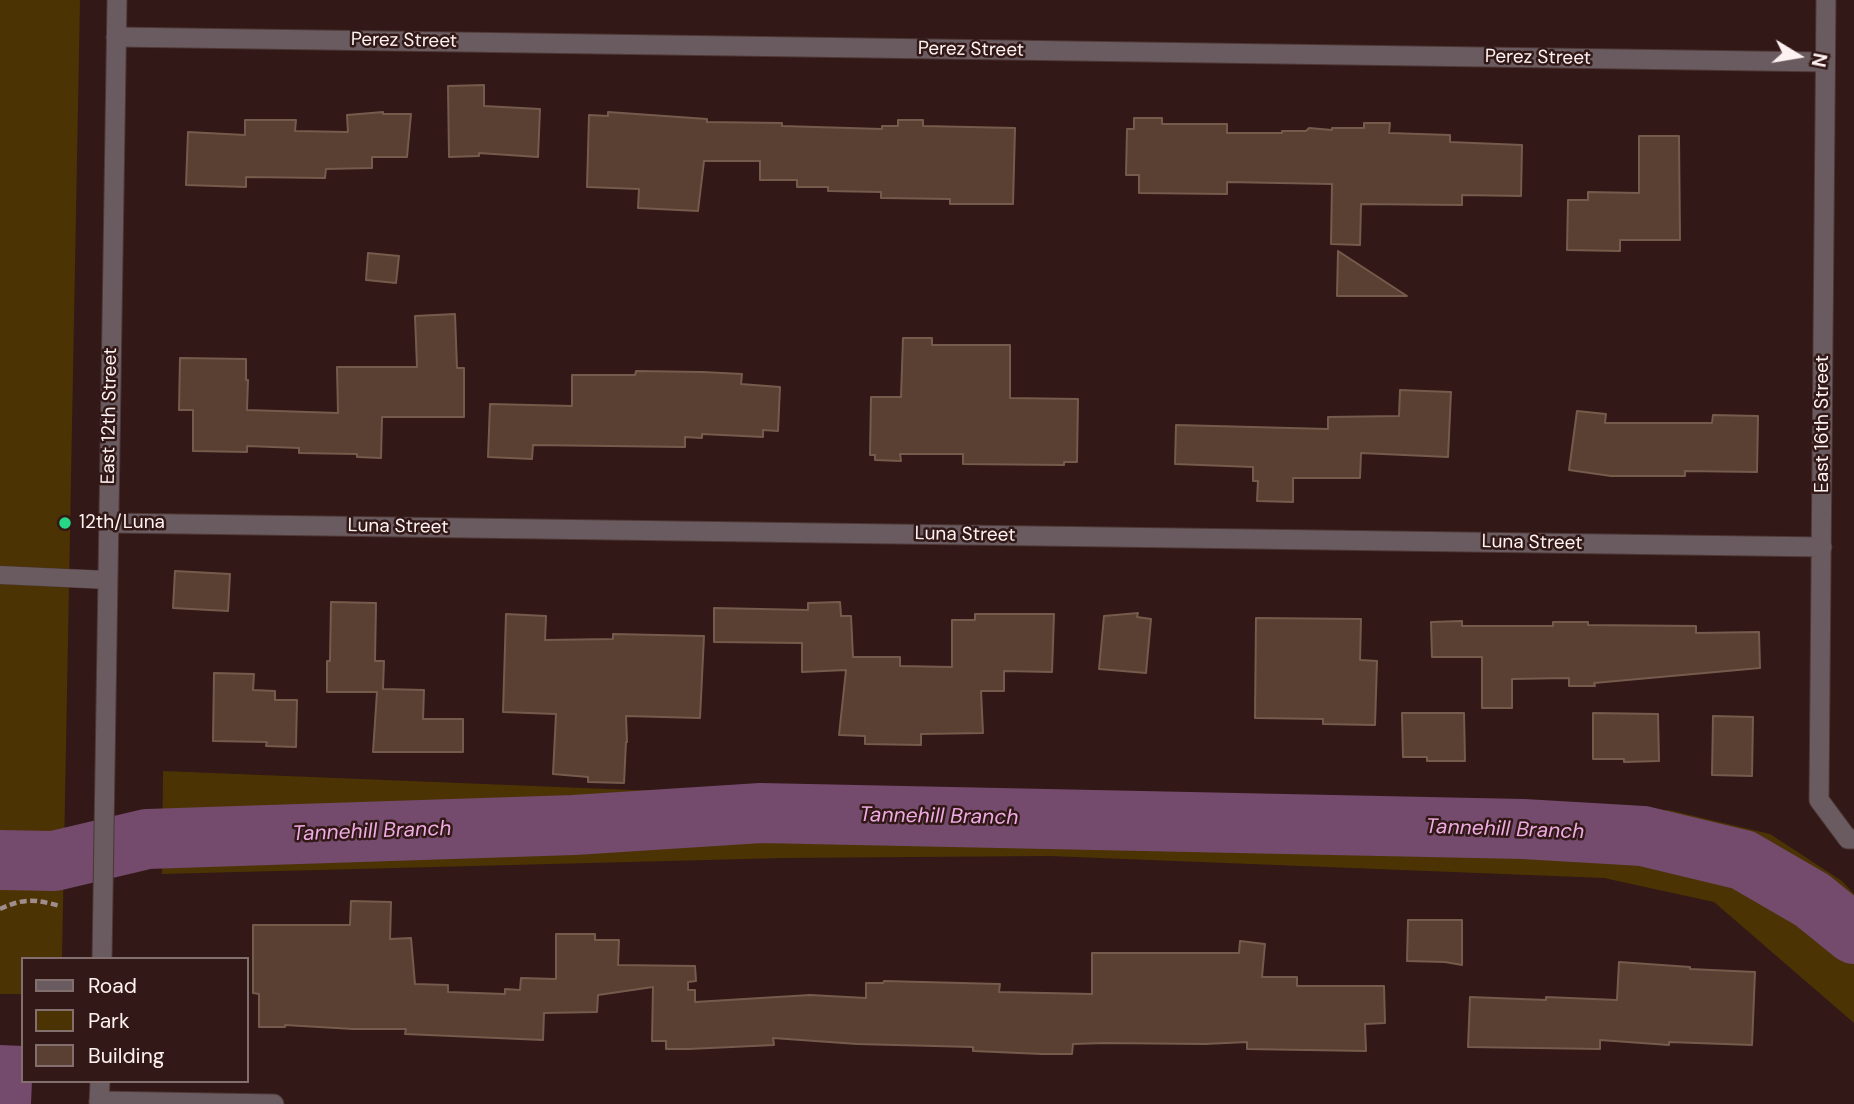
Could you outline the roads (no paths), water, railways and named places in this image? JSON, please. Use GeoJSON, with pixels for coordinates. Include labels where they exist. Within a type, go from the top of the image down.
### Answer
{"type":"FeatureCollection","features":[{"type":"Feature","properties":{"kind":"street","name":"East 12th Street"},"geometry":{"type":"LineString","coordinates":[[102,957],[117,0]]}},
{"type":"Feature","properties":{"kind":"street","name":"East 16th Street"},"geometry":{"type":"LineString","coordinates":[[1826,0],[1819,800],[1851,839]]}},
{"type":"Feature","properties":{"kind":"street","name":"Perez Street"},"geometry":{"type":"LineString","coordinates":[[116,37],[1825,62]]}},
{"type":"Feature","properties":{"kind":"street","name":"Luna Street"},"geometry":{"type":"LineString","coordinates":[[109,523],[1822,547]]}},
{"type":"Feature","properties":{"kind":"street"},"geometry":{"type":"LineString","coordinates":[[100,1083],[99,1103],[274,1104]]}},
{"type":"Feature","properties":{"kind":"lane"},"geometry":{"type":"LineString","coordinates":[[0,575],[108,580]]}},
{"type":"Feature","properties":{"kind":"waterway","name":"Tannehill Branch"},"geometry":{"type":"LineString","coordinates":[[0,860],[54,861],[147,839],[574,825],[761,813],[1523,829],[1643,836],[1743,860],[1812,900],[1854,934]]}},
{"type":"Feature","properties":{"kind":"place","name":"12th/Luna"},"geometry":{"type":"Point","coordinates":[65,523]}}]}
